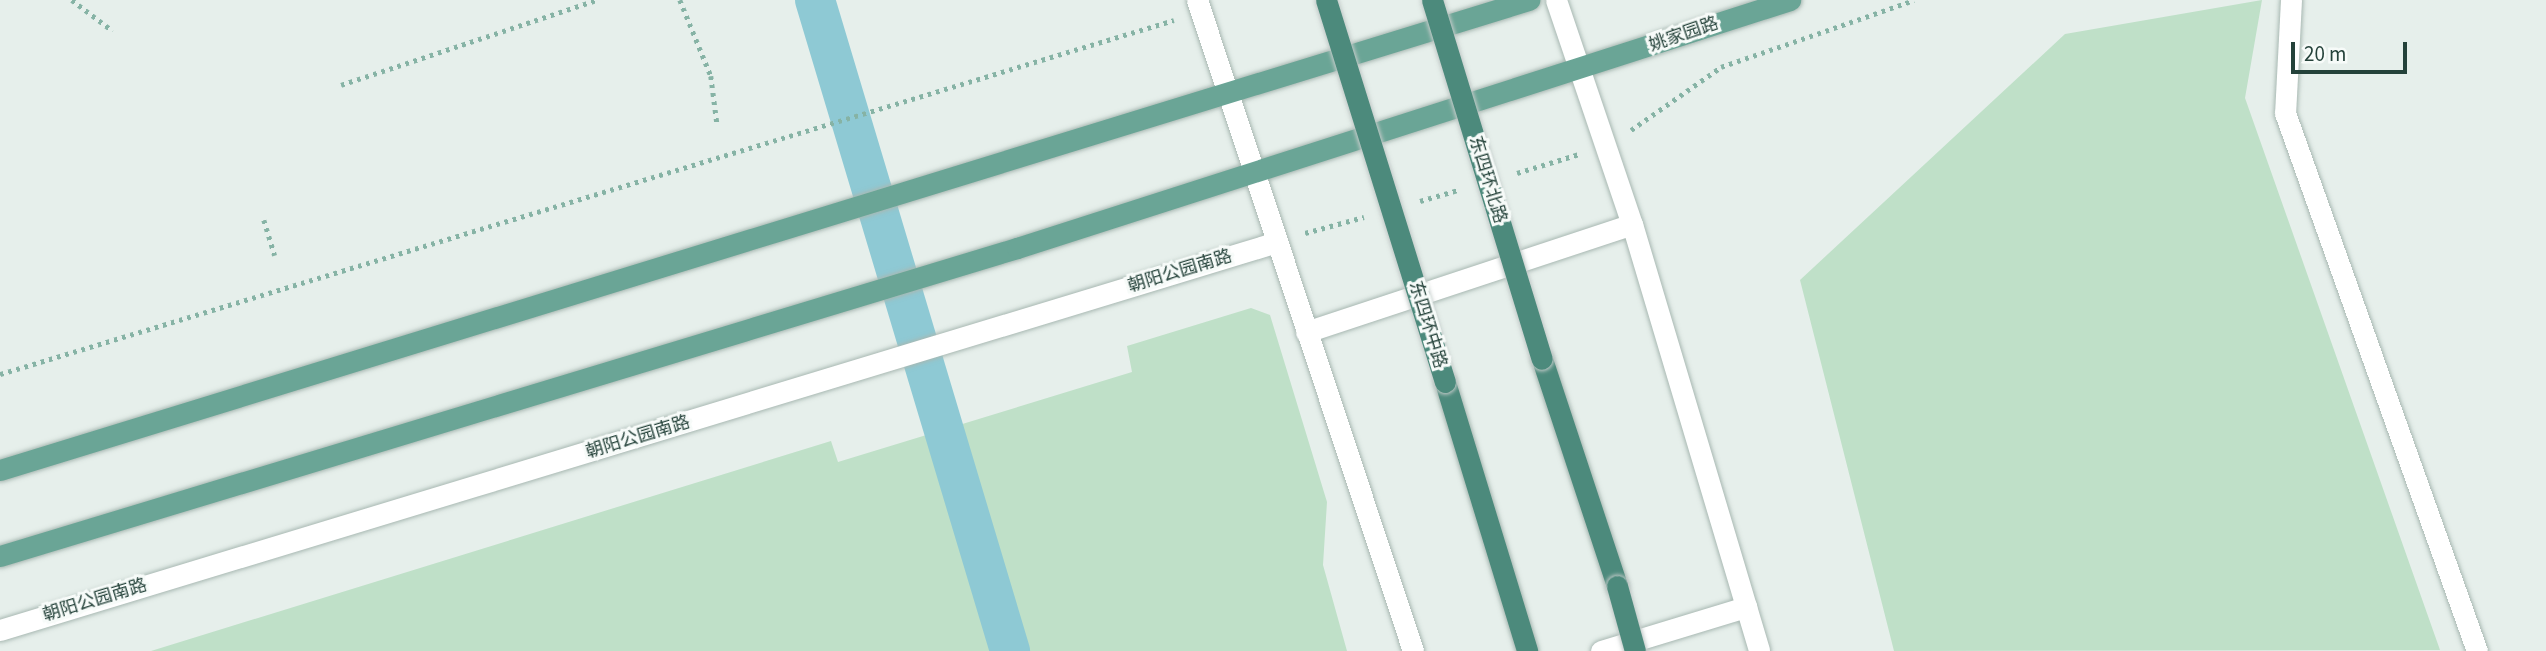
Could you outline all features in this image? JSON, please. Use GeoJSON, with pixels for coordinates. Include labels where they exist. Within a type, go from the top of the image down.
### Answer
{"type":"FeatureCollection","features":[{"type":"Feature","properties":{"kind":"highway","name":"东四环中路"},"geometry":{"type":"LineString","coordinates":[[1326,0],[1527,651]]}},
{"type":"Feature","properties":{"kind":"highway","name":"东四环北路"},"geometry":{"type":"LineString","coordinates":[[1432,0],[1635,651]]}},
{"type":"Feature","properties":{"kind":"main road"},"geometry":{"type":"LineString","coordinates":[[0,470],[770,231],[1530,0]]}},
{"type":"Feature","properties":{"kind":"main road","name":"姚家园路"},"geometry":{"type":"LineString","coordinates":[[1250,175],[1580,72],[1790,0]]}},
{"type":"Feature","properties":{"kind":"main road"},"geometry":{"type":"LineString","coordinates":[[0,556],[1250,175]]}},
{"type":"Feature","properties":{"kind":"street"},"geometry":{"type":"LineString","coordinates":[[1556,0],[1632,224],[1759,651]]}},
{"type":"Feature","properties":{"kind":"street"},"geometry":{"type":"LineString","coordinates":[[2291,0],[2285,113],[2477,651]]}},
{"type":"Feature","properties":{"kind":"street"},"geometry":{"type":"LineString","coordinates":[[1198,5],[1250,175],[1306,332],[1413,651]]}},
{"type":"Feature","properties":{"kind":"street"},"geometry":{"type":"LineString","coordinates":[[1306,332],[1632,224]]}},
{"type":"Feature","properties":{"kind":"street","name":"朝阳公园南路"},"geometry":{"type":"LineString","coordinates":[[0,629],[817,384],[1274,243]]}},
{"type":"Feature","properties":{"kind":"street"},"geometry":{"type":"LineString","coordinates":[[1601,651],[1746,607]]}},
{"type":"Feature","properties":{"kind":"path"},"geometry":{"type":"LineString","coordinates":[[72,0],[113,31]]}},
{"type":"Feature","properties":{"kind":"path"},"geometry":{"type":"LineString","coordinates":[[341,85],[596,0]]}},
{"type":"Feature","properties":{"kind":"path"},"geometry":{"type":"LineString","coordinates":[[680,0],[711,76],[717,124]]}},
{"type":"Feature","properties":{"kind":"path"},"geometry":{"type":"LineString","coordinates":[[0,374],[966,82],[1198,5]]}},
{"type":"Feature","properties":{"kind":"path"},"geometry":{"type":"LineString","coordinates":[[264,220],[275,255]]}},
{"type":"Feature","properties":{"kind":"green space"},"geometry":{"type":"Polygon","coordinates":[[[2262,0],[2245,98],[2440,650],[1894,651],[1800,280],[2065,34],[2262,0]]]}},
{"type":"Feature","properties":{"kind":"green space"},"geometry":{"type":"Polygon","coordinates":[[[1251,308],[1270,315],[1327,502],[1323,565],[1347,651],[151,651],[831,441],[838,462],[1132,372],[1127,346],[1251,308]]]}},
{"type":"Feature","properties":{"kind":"waterway"},"geometry":{"type":"LineString","coordinates":[[815,0],[1010,651]]}}]}
